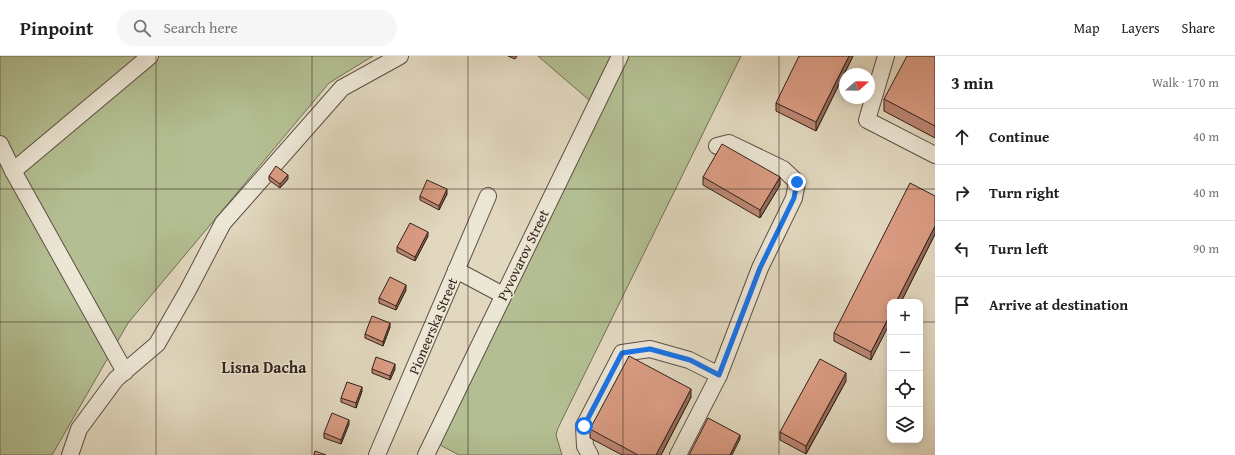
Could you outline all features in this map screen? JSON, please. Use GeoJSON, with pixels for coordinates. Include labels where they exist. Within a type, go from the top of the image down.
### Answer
{"type":"FeatureCollection","features":[{"type":"Feature","properties":{"kind":"street"},"geometry":{"type":"LineString","coordinates":[[13,171],[150,56]]}},
{"type":"Feature","properties":{"kind":"street"},"geometry":{"type":"LineString","coordinates":[[70,455],[79,429],[116,379],[157,344],[188,290],[223,223],[342,88],[400,56]]}},
{"type":"Feature","properties":{"kind":"street","name":"Pyvovarov Street"},"geometry":{"type":"LineString","coordinates":[[426,455],[620,56]]}},
{"type":"Feature","properties":{"kind":"street"},"geometry":{"type":"LineString","coordinates":[[886,56],[867,120],[935,155]]}},
{"type":"Feature","properties":{"kind":"street"},"geometry":{"type":"LineString","coordinates":[[678,455],[719,375],[760,268],[794,198],[797,182],[783,169],[729,143],[717,146]]}},
{"type":"Feature","properties":{"kind":"street"},"geometry":{"type":"LineString","coordinates":[[0,144],[13,171],[124,372]]}},
{"type":"Feature","properties":{"kind":"street","name":"Pioneerska Street"},"geometry":{"type":"LineString","coordinates":[[377,455],[488,196]]}},
{"type":"Feature","properties":{"kind":"street"},"geometry":{"type":"LineString","coordinates":[[456,270],[504,295]]}},
{"type":"Feature","properties":{"kind":"street"},"geometry":{"type":"LineString","coordinates":[[590,455],[585,446],[584,426],[622,353],[650,349],[690,360],[719,375]]}},
{"type":"Feature","properties":{"kind":"green space"},"geometry":{"type":"Polygon","coordinates":[[[0,56],[373,56],[329,83],[128,323],[52,455],[0,455],[0,56]]]}},
{"type":"Feature","properties":{"kind":"green space"},"geometry":{"type":"Polygon","coordinates":[[[538,56],[611,56],[589,100],[538,56]]]}},
{"type":"Feature","properties":{"kind":"green space"},"geometry":{"type":"Polygon","coordinates":[[[628,56],[741,56],[558,428],[556,435],[562,455],[459,455],[440,445],[628,56]]]}},
{"type":"Feature","properties":{"kind":"building"},"geometry":{"type":"Polygon","coordinates":[[[799,56],[849,56],[843,68],[839,68],[839,76],[816,122],[776,103],[799,56]]]}},
{"type":"Feature","properties":{"kind":"building"},"geometry":{"type":"Polygon","coordinates":[[[907,56],[935,56],[935,126],[884,99],[907,56]]]}},
{"type":"Feature","properties":{"kind":"building"},"geometry":{"type":"Polygon","coordinates":[[[722,144],[780,177],[760,210],[703,177],[722,144]]]}},
{"type":"Feature","properties":{"kind":"building"},"geometry":{"type":"Polygon","coordinates":[[[276,166],[288,175],[280,184],[269,176],[276,166]]]}},
{"type":"Feature","properties":{"kind":"building"},"geometry":{"type":"Polygon","coordinates":[[[427,180],[447,189],[439,206],[420,196],[427,180]]]}},
{"type":"Feature","properties":{"kind":"building"},"geometry":{"type":"Polygon","coordinates":[[[910,183],[935,196],[935,226],[898,299],[887,299],[887,321],[871,352],[834,333],[910,183]]]}},
{"type":"Feature","properties":{"kind":"building"},"geometry":{"type":"Polygon","coordinates":[[[410,223],[428,232],[415,257],[397,247],[410,223]]]}},
{"type":"Feature","properties":{"kind":"building"},"geometry":{"type":"Polygon","coordinates":[[[390,277],[406,285],[396,306],[379,298],[390,277]]]}},
{"type":"Feature","properties":{"kind":"building"},"geometry":{"type":"Polygon","coordinates":[[[372,316],[390,323],[383,342],[365,334],[372,316]]]}},
{"type":"Feature","properties":{"kind":"building"},"geometry":{"type":"Polygon","coordinates":[[[629,356],[691,389],[656,455],[638,455],[590,429],[629,356]]]}},
{"type":"Feature","properties":{"kind":"building"},"geometry":{"type":"Polygon","coordinates":[[[376,357],[395,364],[390,376],[372,369],[376,357]]]}},
{"type":"Feature","properties":{"kind":"building"},"geometry":{"type":"Polygon","coordinates":[[[820,359],[846,373],[806,446],[780,432],[820,359]]]}},
{"type":"Feature","properties":{"kind":"building"},"geometry":{"type":"Polygon","coordinates":[[[347,382],[362,387],[356,403],[341,398],[347,382]]]}},
{"type":"Feature","properties":{"kind":"building"},"geometry":{"type":"Polygon","coordinates":[[[332,413],[349,420],[341,440],[324,433],[332,413]]]}},
{"type":"Feature","properties":{"kind":"building"},"geometry":{"type":"Polygon","coordinates":[[[708,418],[740,435],[730,455],[689,455],[708,418]]]}},
{"type":"Feature","properties":{"kind":"building"},"geometry":{"type":"Polygon","coordinates":[[[315,451],[326,455],[314,455],[315,451]]]}},
{"type":"Feature","properties":{"kind":"district","name":"Lisna Dacha"},"geometry":{"type":"Point","coordinates":[264,367]}},
{"type":"Feature","properties":{"kind":"route"},"geometry":{"type":"LineString","coordinates":[[584,426],[622,353],[650,349],[690,360],[719,375],[760,268],[794,198],[797,182]]}}]}
